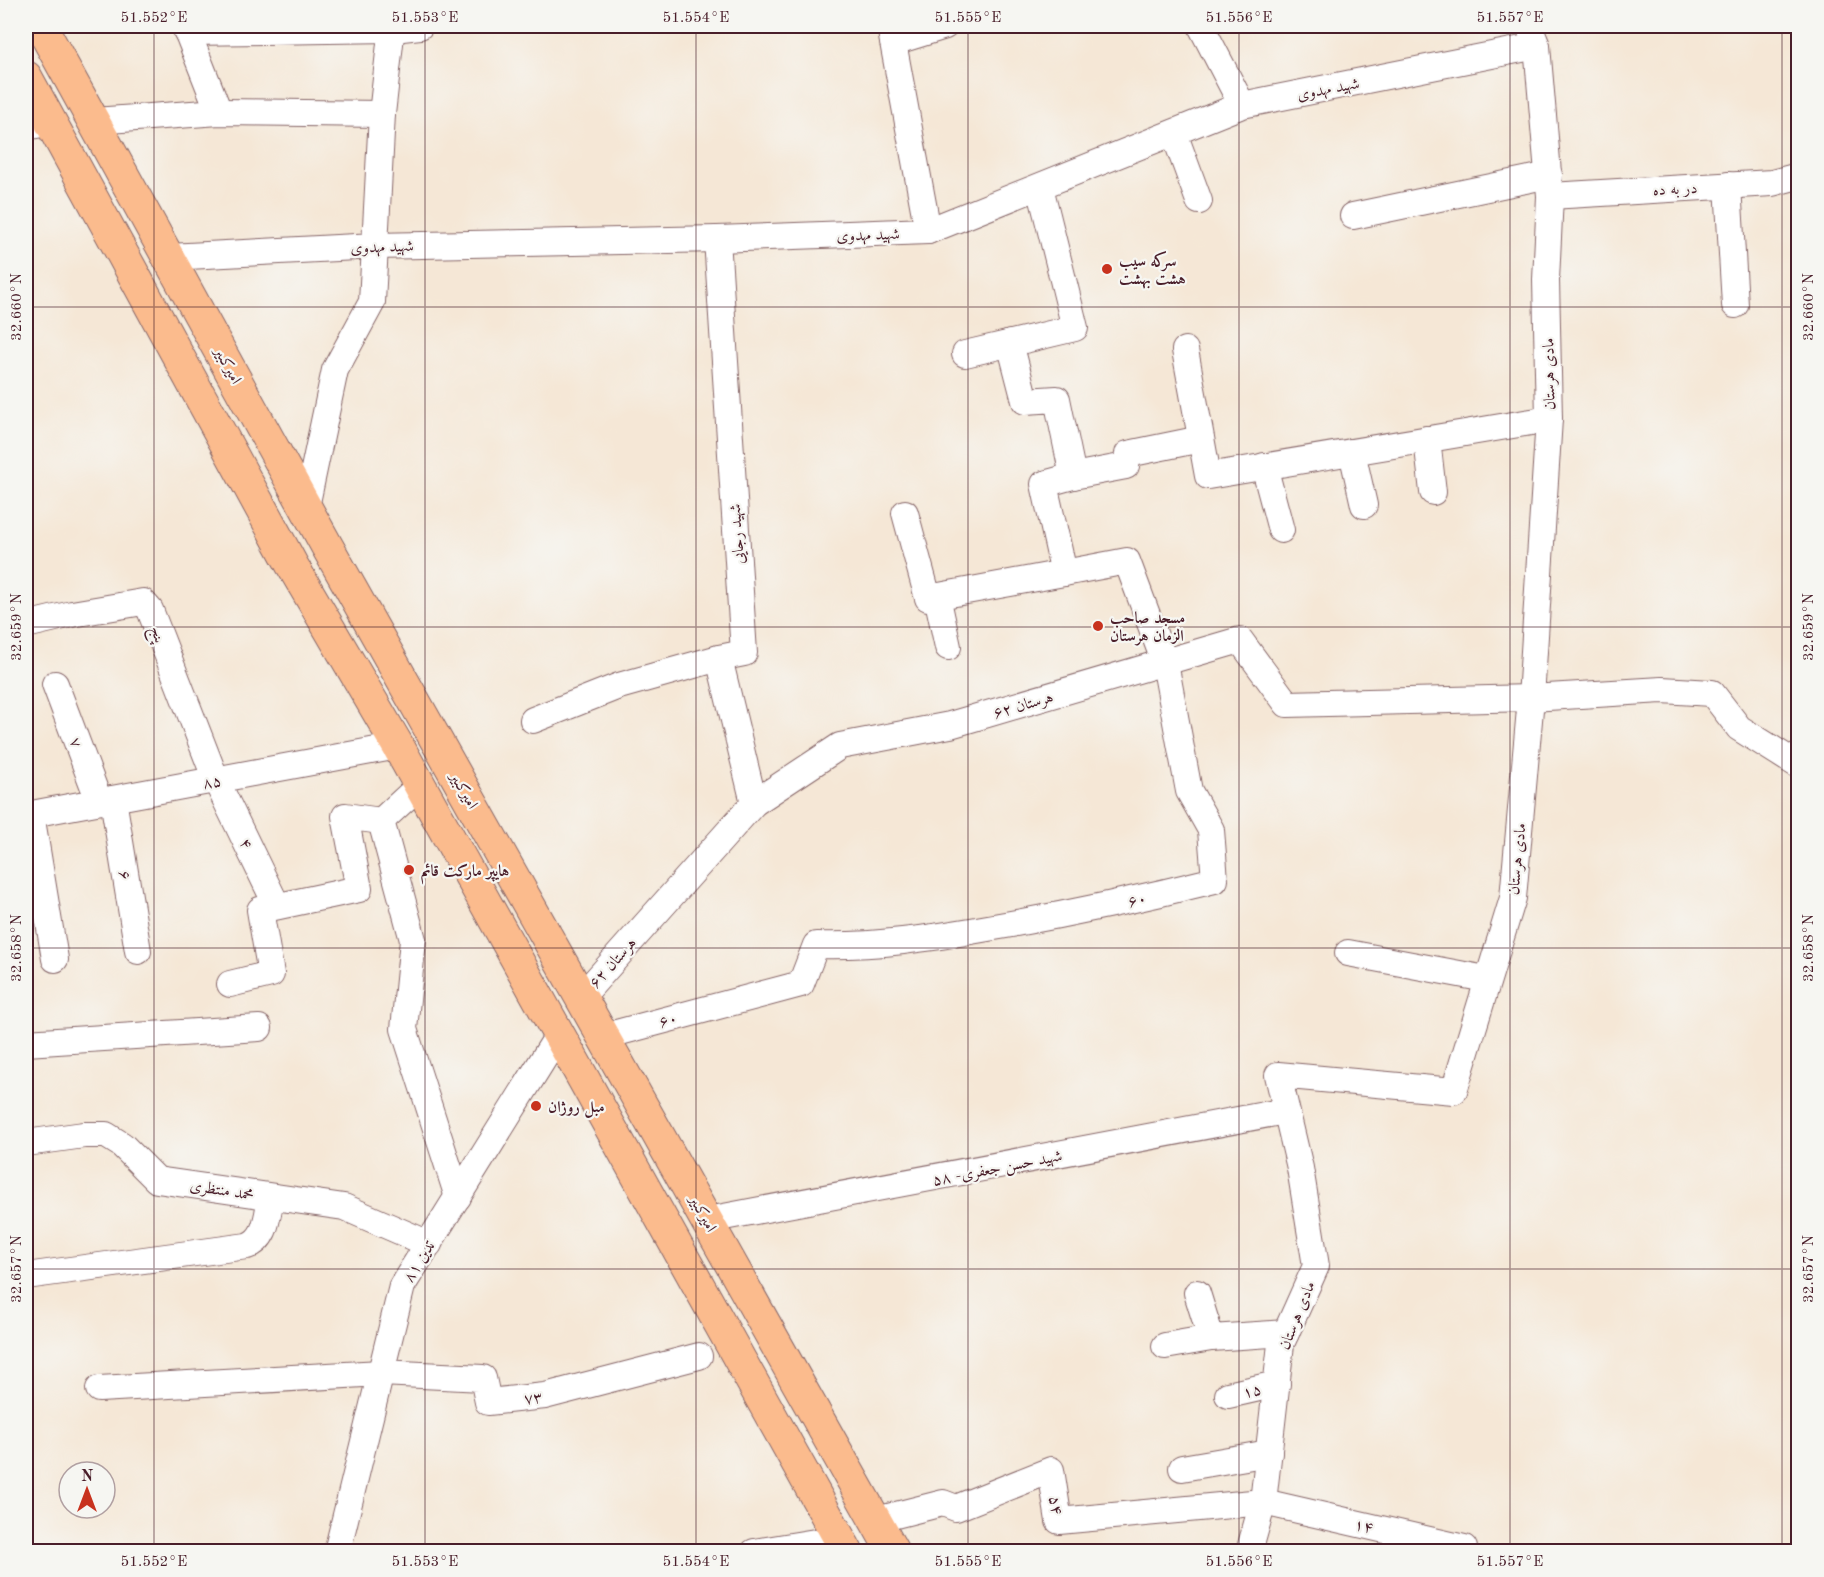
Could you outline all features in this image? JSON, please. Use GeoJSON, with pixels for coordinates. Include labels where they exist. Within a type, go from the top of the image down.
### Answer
{"type":"FeatureCollection","features":[{"type":"Feature","properties":{"kind":"main road","name":"امیرکبیر"},"geometry":{"type":"LineString","coordinates":[[41,26],[328,548],[605,1036],[893,1551]]}},
{"type":"Feature","properties":{"kind":"main road"},"geometry":{"type":"LineString","coordinates":[[26,77],[38,124],[398,746],[843,1545]]}},
{"type":"Feature","properties":{"kind":"main road"},"geometry":{"type":"LineString","coordinates":[[292,565],[328,548]]}},
{"type":"Feature","properties":{"kind":"main road"},"geometry":{"type":"LineString","coordinates":[[317,607],[351,589]]}},
{"type":"Feature","properties":{"kind":"street"},"geometry":{"type":"LineString","coordinates":[[219,112],[186,29],[420,26]]}},
{"type":"Feature","properties":{"kind":"street"},"geometry":{"type":"LineString","coordinates":[[928,231],[891,34],[945,26]]}},
{"type":"Feature","properties":{"kind":"street"},"geometry":{"type":"LineString","coordinates":[[1201,26],[1242,105]]}},
{"type":"Feature","properties":{"kind":"street"},"geometry":{"type":"LineString","coordinates":[[306,507],[335,370],[372,302],[382,114],[392,27]]}},
{"type":"Feature","properties":{"kind":"street","name":"شهید مهدوی"},"geometry":{"type":"LineString","coordinates":[[169,257],[375,246],[717,239],[928,231],[1242,105],[1533,36]]}},
{"type":"Feature","properties":{"kind":"street","name":"مادی هرستان"},"geometry":{"type":"LineString","coordinates":[[1249,1551],[1263,1503],[1281,1344],[1316,1266],[1300,1168],[1278,1075],[1454,1091],[1486,979],[1513,898],[1531,698],[1549,419],[1546,280],[1550,185],[1533,36]]}},
{"type":"Feature","properties":{"kind":"street"},"geometry":{"type":"LineString","coordinates":[[94,121],[219,112],[382,114]]}},
{"type":"Feature","properties":{"kind":"street"},"geometry":{"type":"LineString","coordinates":[[1174,133],[1199,201]]}},
{"type":"Feature","properties":{"kind":"street","name":"در به ده"},"geometry":{"type":"LineString","coordinates":[[1353,216],[1550,185],[1728,185],[1772,183],[1798,176]]}},
{"type":"Feature","properties":{"kind":"street"},"geometry":{"type":"LineString","coordinates":[[1728,185],[1735,305]]}},
{"type":"Feature","properties":{"kind":"street"},"geometry":{"type":"LineString","coordinates":[[965,354],[1075,328],[1040,187]]}},
{"type":"Feature","properties":{"kind":"street","name":"شهید رجایی"},"geometry":{"type":"LineString","coordinates":[[717,239],[744,654],[718,658]]}},
{"type":"Feature","properties":{"kind":"street"},"geometry":{"type":"LineString","coordinates":[[1010,343],[1025,401],[1057,399],[1073,476]]}},
{"type":"Feature","properties":{"kind":"street"},"geometry":{"type":"LineString","coordinates":[[1185,350],[1208,476],[1549,419]]}},
{"type":"Feature","properties":{"kind":"street"},"geometry":{"type":"LineString","coordinates":[[905,513],[928,598],[1064,573],[1044,484],[1126,466],[1128,454],[1201,439]]}},
{"type":"Feature","properties":{"kind":"street"},"geometry":{"type":"LineString","coordinates":[[1427,439],[1433,492]]}},
{"type":"Feature","properties":{"kind":"street"},"geometry":{"type":"LineString","coordinates":[[1352,452],[1364,505]]}},
{"type":"Feature","properties":{"kind":"street"},"geometry":{"type":"LineString","coordinates":[[1264,466],[1281,530]]}},
{"type":"Feature","properties":{"kind":"street","name":"۶۰"},"geometry":{"type":"LineString","coordinates":[[605,1036],[801,984],[816,945],[840,946],[934,937],[1098,909],[1215,880],[1211,830],[1189,791],[1165,663],[1127,561],[1064,573]]}},
{"type":"Feature","properties":{"kind":"street"},"geometry":{"type":"LineString","coordinates":[[937,596],[948,647]]}},
{"type":"Feature","properties":{"kind":"street","name":"پنج"},"geometry":{"type":"LineString","coordinates":[[26,625],[72,614],[143,602],[150,610],[216,780]]}},
{"type":"Feature","properties":{"kind":"street","name":"هرستان ۶۲"},"geometry":{"type":"LineString","coordinates":[[582,996],[754,803],[840,746],[950,725],[1240,640],[1287,704],[1531,698]]}},
{"type":"Feature","properties":{"kind":"street"},"geometry":{"type":"LineString","coordinates":[[533,720],[619,686],[718,658],[754,803]]}},
{"type":"Feature","properties":{"kind":"street","name":"۷"},"geometry":{"type":"LineString","coordinates":[[55,684],[106,800]]}},
{"type":"Feature","properties":{"kind":"street"},"geometry":{"type":"LineString","coordinates":[[1531,698],[1662,690],[1712,693],[1739,728],[1798,765]]}},
{"type":"Feature","properties":{"kind":"street","name":"۸۵"},"geometry":{"type":"LineString","coordinates":[[28,814],[398,746]]}},
{"type":"Feature","properties":{"kind":"street","name":"۴"},"geometry":{"type":"LineString","coordinates":[[216,780],[277,906]]}},
{"type":"Feature","properties":{"kind":"street"},"geometry":{"type":"LineString","coordinates":[[381,821],[420,785]]}},
{"type":"Feature","properties":{"kind":"street","name":"۶"},"geometry":{"type":"LineString","coordinates":[[106,800],[138,951]]}},
{"type":"Feature","properties":{"kind":"street"},"geometry":{"type":"LineString","coordinates":[[28,814],[55,959]]}},
{"type":"Feature","properties":{"kind":"street"},"geometry":{"type":"LineString","coordinates":[[230,984],[271,974],[260,910],[359,889],[345,816],[381,821]]}},
{"type":"Feature","properties":{"kind":"street"},"geometry":{"type":"LineString","coordinates":[[381,821],[413,940],[404,1029],[458,1197]]}},
{"type":"Feature","properties":{"kind":"street"},"geometry":{"type":"LineString","coordinates":[[1348,953],[1486,979]]}},
{"type":"Feature","properties":{"kind":"street"},"geometry":{"type":"LineString","coordinates":[[26,1042],[259,1028]]}},
{"type":"Feature","properties":{"kind":"street","name":"تدین ۸۱"},"geometry":{"type":"LineString","coordinates":[[337,1551],[402,1286],[559,1034]]}},
{"type":"Feature","properties":{"kind":"street","name":"شهید حسن جعفری- ۵۸"},"geometry":{"type":"LineString","coordinates":[[708,1220],[1285,1111]]}},
{"type":"Feature","properties":{"kind":"street","name":"محمد منتظری"},"geometry":{"type":"LineString","coordinates":[[26,1143],[84,1135],[106,1135],[122,1144],[157,1179],[344,1207],[429,1244]]}},
{"type":"Feature","properties":{"kind":"street"},"geometry":{"type":"LineString","coordinates":[[26,1276],[247,1246],[258,1242],[262,1235],[271,1197]]}},
{"type":"Feature","properties":{"kind":"street"},"geometry":{"type":"LineString","coordinates":[[1197,1293],[1211,1338]]}},
{"type":"Feature","properties":{"kind":"street"},"geometry":{"type":"LineString","coordinates":[[1165,1346],[1211,1338],[1286,1332]]}},
{"type":"Feature","properties":{"kind":"street","name":"۷۳"},"geometry":{"type":"LineString","coordinates":[[381,1373],[483,1378],[488,1402],[545,1396],[699,1356]]}},
{"type":"Feature","properties":{"kind":"street"},"geometry":{"type":"LineString","coordinates":[[99,1389],[381,1373]]}},
{"type":"Feature","properties":{"kind":"street","name":"۱۵"},"geometry":{"type":"LineString","coordinates":[[1228,1395],[1277,1384]]}},
{"type":"Feature","properties":{"kind":"street"},"geometry":{"type":"LineString","coordinates":[[1182,1468],[1269,1453]]}},
{"type":"Feature","properties":{"kind":"street","name":"۵۴"},"geometry":{"type":"LineString","coordinates":[[876,1520],[943,1503],[956,1508],[1051,1470],[1059,1521],[1263,1503]]}},
{"type":"Feature","properties":{"kind":"street","name":"۱۴"},"geometry":{"type":"LineString","coordinates":[[1263,1503],[1464,1548]]}},
{"type":"Feature","properties":{"kind":"street"},"geometry":{"type":"LineString","coordinates":[[754,1551],[843,1545]]}},
{"type":"Feature","properties":{"kind":"place","name":"سرکه سیب هشت بهشت"},"geometry":{"type":"Point","coordinates":[1107,269]}},
{"type":"Feature","properties":{"kind":"place","name":"مسجد صاحب الزمان هرستان"},"geometry":{"type":"Point","coordinates":[1098,626]}},
{"type":"Feature","properties":{"kind":"place","name":"هایپر مارکت قائم"},"geometry":{"type":"Point","coordinates":[409,870]}},
{"type":"Feature","properties":{"kind":"place","name":"مبل روژان"},"geometry":{"type":"Point","coordinates":[536,1106]}}]}
